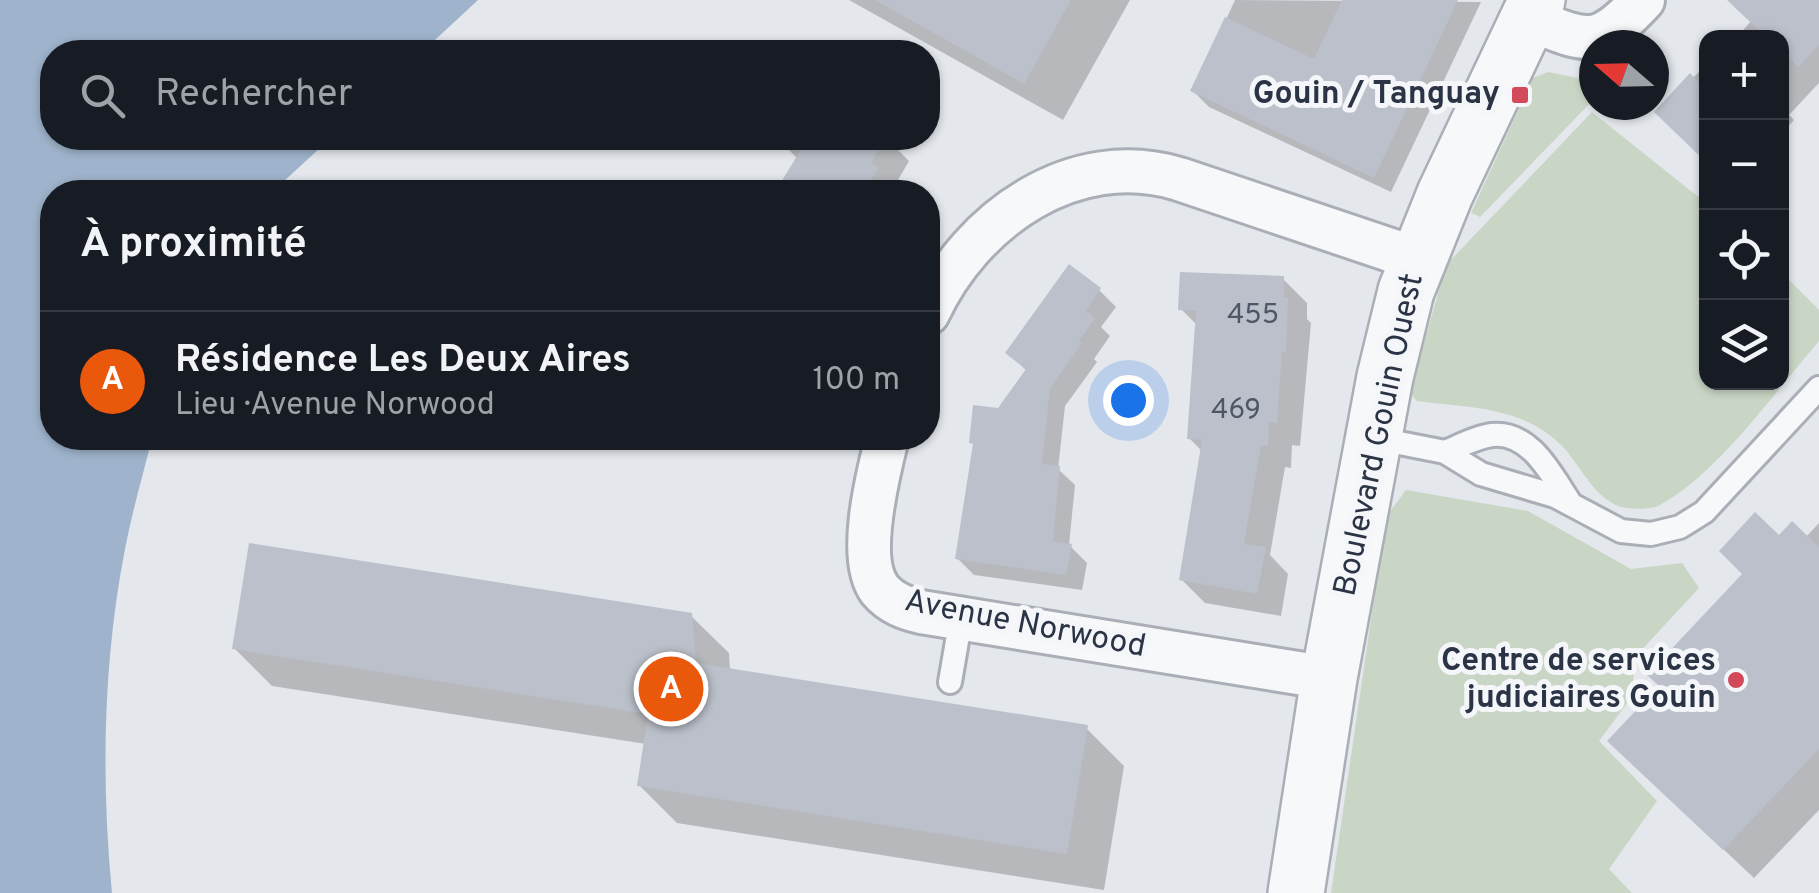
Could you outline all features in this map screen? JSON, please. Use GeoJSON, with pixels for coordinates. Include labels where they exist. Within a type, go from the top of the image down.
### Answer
{"type":"FeatureCollection","features":[{"type":"Feature","properties":{"kind":"street"},"geometry":{"type":"LineString","coordinates":[[1533,10],[1569,34],[1600,36],[1617,28],[1644,0]]}},
{"type":"Feature","properties":{"kind":"street","name":"Boulevard Gouin Ouest"},"geometry":{"type":"LineString","coordinates":[[1296,893],[1329,678],[1393,342],[1416,259],[1533,10]]}},
{"type":"Feature","properties":{"kind":"street"},"geometry":{"type":"LineString","coordinates":[[940,293],[963,253],[997,220],[1054,186],[1120,170],[1179,179],[1416,259]]}},
{"type":"Feature","properties":{"kind":"street","name":"Avenue Norwood"},"geometry":{"type":"LineString","coordinates":[[885,450],[870,543],[874,581],[890,600],[906,608],[961,618],[1329,678]]}},
{"type":"Feature","properties":{"kind":"lane"},"geometry":{"type":"LineString","coordinates":[[1374,438],[1446,452],[1481,474],[1529,487],[1621,531],[1651,534],[1680,528],[1704,512],[1819,388]]}},
{"type":"Feature","properties":{"kind":"lane"},"geometry":{"type":"LineString","coordinates":[[1446,452],[1488,435],[1518,441],[1538,455],[1570,504]]}},
{"type":"Feature","properties":{"kind":"lane"},"geometry":{"type":"LineString","coordinates":[[950,682],[961,618]]}},
{"type":"Feature","properties":{"kind":"green space"},"geometry":{"type":"Polygon","coordinates":[[[1548,72],[1579,78],[1579,115],[1480,217],[1471,213],[1533,78],[1548,72]]]}},
{"type":"Feature","properties":{"kind":"green space"},"geometry":{"type":"Polygon","coordinates":[[[1584,120],[1602,120],[1699,197],[1699,390],[1779,390],[1724,452],[1682,491],[1651,508],[1616,505],[1594,487],[1565,449],[1533,424],[1477,408],[1417,401],[1410,393],[1446,265],[1584,120]]]}},
{"type":"Feature","properties":{"kind":"green space"},"geometry":{"type":"Polygon","coordinates":[[[1789,280],[1819,310],[1819,341],[1789,378],[1789,280]]]}},
{"type":"Feature","properties":{"kind":"green space"},"geometry":{"type":"Polygon","coordinates":[[[1406,490],[1528,511],[1631,569],[1682,563],[1699,588],[1636,656],[1631,698],[1599,741],[1657,801],[1609,869],[1632,893],[1331,893],[1386,517],[1406,490]]]}},
{"type":"Feature","properties":{"kind":"water"},"geometry":{"type":"Polygon","coordinates":[[[0,0],[478,0],[435,40],[40,40],[40,150],[318,150],[285,180],[40,180],[40,450],[149,450],[125,549],[108,677],[105,764],[112,893],[0,893],[0,0]]]}},
{"type":"Feature","properties":{"kind":"building"},"geometry":{"type":"Polygon","coordinates":[[[875,0],[1071,0],[1024,84],[875,0]]]}},
{"type":"Feature","properties":{"kind":"building"},"geometry":{"type":"Polygon","coordinates":[[[1342,0],[1458,0],[1374,178],[1190,91],[1225,17],[1314,59],[1342,0]]]}},
{"type":"Feature","properties":{"kind":"building"},"geometry":{"type":"Polygon","coordinates":[[[1727,0],[1819,0],[1819,45],[1798,67],[1789,58],[1789,30],[1759,30],[1727,0]]]}},
{"type":"Feature","properties":{"kind":"building"},"geometry":{"type":"Polygon","coordinates":[[[1690,73],[1699,83],[1699,155],[1662,120],[1669,120],[1669,96],[1690,73]]]}},
{"type":"Feature","properties":{"kind":"building"},"geometry":{"type":"Polygon","coordinates":[[[801,150],[879,150],[871,163],[878,168],[870,180],[782,180],[801,150]]]}},
{"type":"Feature","properties":{"kind":"building"},"geometry":{"type":"Polygon","coordinates":[[[1069,264],[1101,288],[1086,311],[1095,318],[1050,388],[1042,464],[1060,466],[1053,541],[1072,544],[1066,575],[955,559],[973,444],[969,443],[973,405],[998,408],[1026,369],[1005,353],[1069,264]]]}},
{"type":"Feature","properties":{"kind":"building"},"geometry":{"type":"Polygon","coordinates":[[[1180,272],[1284,276],[1284,297],[1288,297],[1286,352],[1282,352],[1277,423],[1269,422],[1268,445],[1261,445],[1244,544],[1266,547],[1257,594],[1179,580],[1202,440],[1187,439],[1196,311],[1178,310],[1180,272]]]}},
{"type":"Feature","properties":{"kind":"building","name":"Centre de services judiciaires Gouin"},"geometry":{"type":"Polygon","coordinates":[[[1755,512],[1779,535],[1792,521],[1819,547],[1819,749],[1723,850],[1607,741],[1659,686],[1647,675],[1742,574],[1719,551],[1755,512]]]}},
{"type":"Feature","properties":{"kind":"building"},"geometry":{"type":"Polygon","coordinates":[[[249,543],[692,613],[696,663],[1088,725],[1067,854],[637,786],[648,714],[232,649],[249,543]]]}},
{"type":"Feature","properties":{"kind":"place","name":"Gouin / Tanguay"},"geometry":{"type":"Point","coordinates":[1520,95]}},
{"type":"Feature","properties":{"kind":"place","name":"Centre de services judiciaires Gouin"},"geometry":{"type":"Point","coordinates":[1736,680]}},
{"type":"Feature","properties":{"kind":"place","name":"Résidence Les Deux Aires"},"geometry":{"type":"Point","coordinates":[671,689]}}]}
